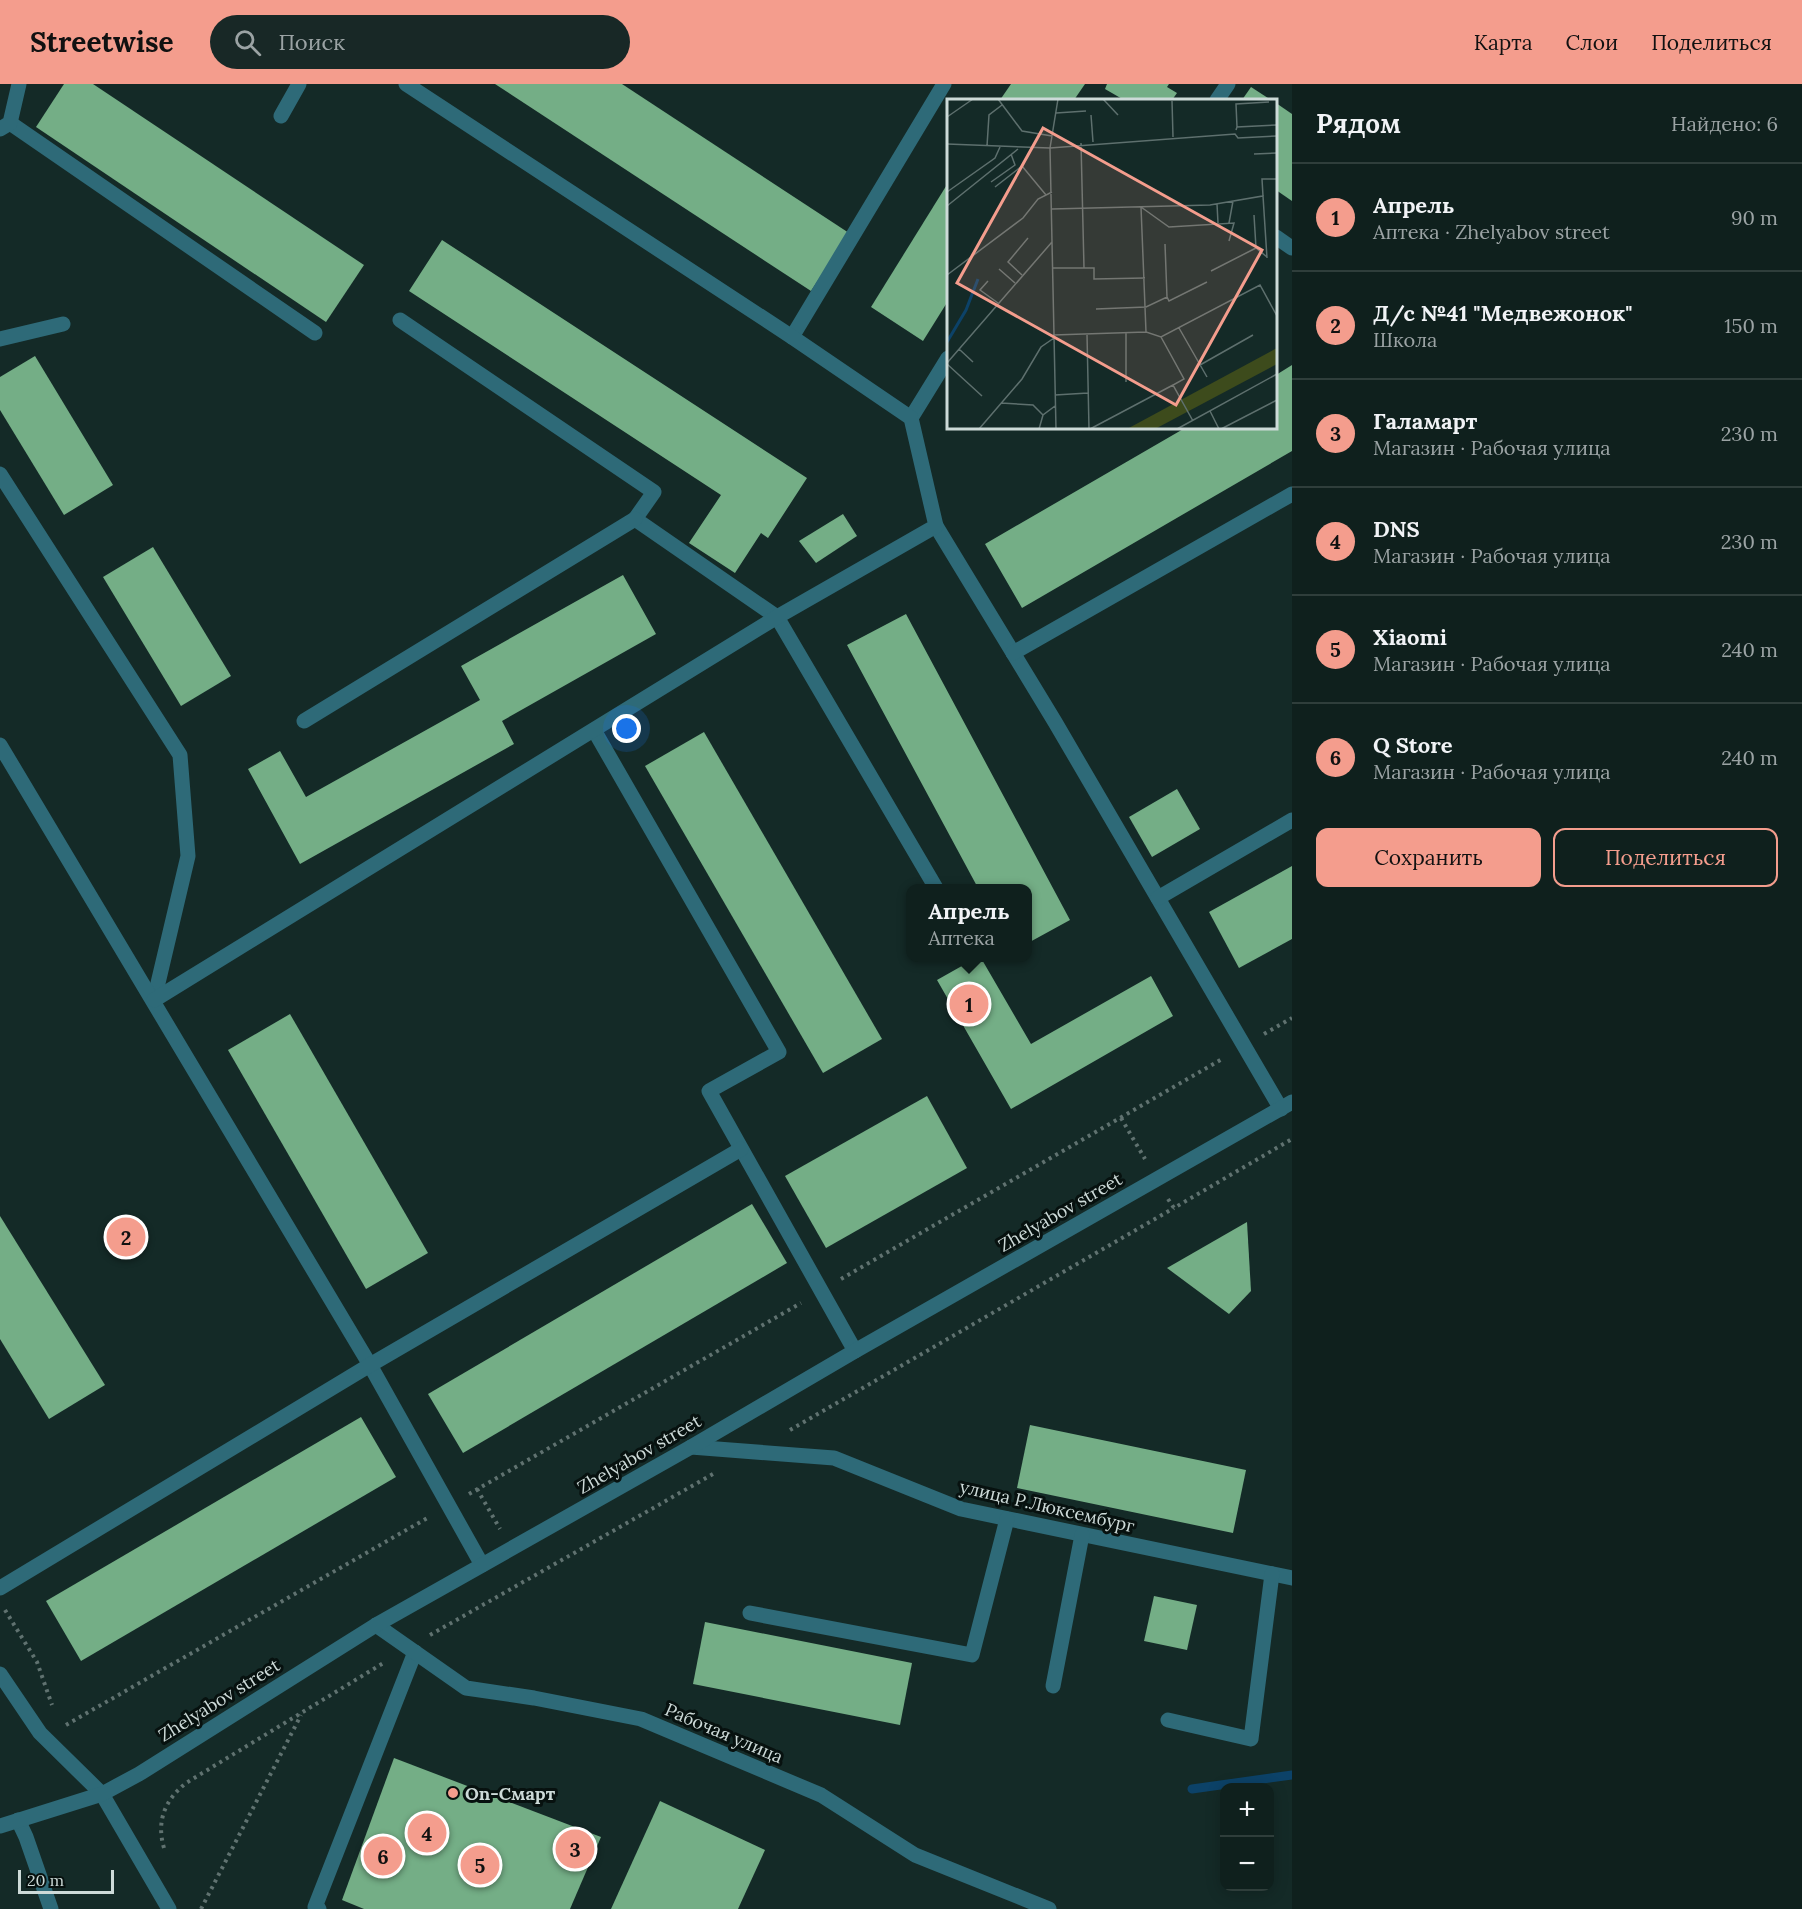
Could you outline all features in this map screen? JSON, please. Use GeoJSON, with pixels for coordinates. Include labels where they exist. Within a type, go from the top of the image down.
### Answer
{"type":"FeatureCollection","features":[{"type":"Feature","properties":{"kind":"street"},"geometry":{"type":"LineString","coordinates":[[19,84],[5,126],[315,333]]}},
{"type":"Feature","properties":{"kind":"street"},"geometry":{"type":"LineString","coordinates":[[281,116],[299,84]]}},
{"type":"Feature","properties":{"kind":"street"},"geometry":{"type":"LineString","coordinates":[[406,84],[792,337],[911,418],[936,526],[1244,1046],[1286,1105]]}},
{"type":"Feature","properties":{"kind":"street"},"geometry":{"type":"LineString","coordinates":[[792,337],[944,84]]}},
{"type":"Feature","properties":{"kind":"street"},"geometry":{"type":"LineString","coordinates":[[1218,99],[1228,84]]}},
{"type":"Feature","properties":{"kind":"street"},"geometry":{"type":"LineString","coordinates":[[1277,238],[1292,248]]}},
{"type":"Feature","properties":{"kind":"street"},"geometry":{"type":"LineString","coordinates":[[304,721],[635,519],[654,492],[400,320]]}},
{"type":"Feature","properties":{"kind":"street"},"geometry":{"type":"LineString","coordinates":[[0,339],[63,324]]}},
{"type":"Feature","properties":{"kind":"street"},"geometry":{"type":"LineString","coordinates":[[911,418],[947,360]]}},
{"type":"Feature","properties":{"kind":"street"},"geometry":{"type":"LineString","coordinates":[[0,474],[180,755],[188,856],[154,1000]]}},
{"type":"Feature","properties":{"kind":"street"},"geometry":{"type":"LineString","coordinates":[[1013,653],[1292,494]]}},
{"type":"Feature","properties":{"kind":"street"},"geometry":{"type":"LineString","coordinates":[[635,519],[777,617],[934,884]]}},
{"type":"Feature","properties":{"kind":"street"},"geometry":{"type":"LineString","coordinates":[[154,1000],[777,617],[936,526]]}},
{"type":"Feature","properties":{"kind":"street"},"geometry":{"type":"LineString","coordinates":[[594,730],[779,1053],[709,1091],[855,1351]]}},
{"type":"Feature","properties":{"kind":"street"},"geometry":{"type":"LineString","coordinates":[[0,745],[370,1365],[482,1565]]}},
{"type":"Feature","properties":{"kind":"street"},"geometry":{"type":"LineString","coordinates":[[1158,898],[1292,820]]}},
{"type":"Feature","properties":{"kind":"street","name":"Zhelyabov street"},"geometry":{"type":"LineString","coordinates":[[0,1826],[102,1794],[139,1774],[376,1625],[1286,1105]]}},
{"type":"Feature","properties":{"kind":"street"},"geometry":{"type":"LineString","coordinates":[[0,1588],[370,1365],[741,1149]]}},
{"type":"Feature","properties":{"kind":"street","name":"улица Р.Люксембург"},"geometry":{"type":"LineString","coordinates":[[691,1447],[834,1458],[961,1509],[1292,1578]]}},
{"type":"Feature","properties":{"kind":"street"},"geometry":{"type":"LineString","coordinates":[[750,1613],[972,1655],[1006,1519]]}},
{"type":"Feature","properties":{"kind":"street"},"geometry":{"type":"LineString","coordinates":[[1053,1686],[1082,1535]]}},
{"type":"Feature","properties":{"kind":"street"},"geometry":{"type":"LineString","coordinates":[[1168,1720],[1251,1739],[1272,1574]]}},
{"type":"Feature","properties":{"kind":"street","name":"Рабочая улица"},"geometry":{"type":"LineString","coordinates":[[376,1625],[466,1688],[534,1698],[641,1719],[821,1795],[915,1855],[1049,1909]]}},
{"type":"Feature","properties":{"kind":"street"},"geometry":{"type":"LineString","coordinates":[[319,1909],[315,1907],[412,1650]]}},
{"type":"Feature","properties":{"kind":"street"},"geometry":{"type":"LineString","coordinates":[[0,1674],[40,1733],[102,1794],[169,1909]]}},
{"type":"Feature","properties":{"kind":"street"},"geometry":{"type":"LineString","coordinates":[[18,1820],[51,1909]]}},
{"type":"Feature","properties":{"kind":"path"},"geometry":{"type":"LineString","coordinates":[[61,1728],[1292,1018]]}},
{"type":"Feature","properties":{"kind":"path"},"geometry":{"type":"LineString","coordinates":[[165,1853],[162,1843],[162,1813],[174,1793],[186,1783],[302,1712],[1174,1208]]}},
{"type":"Feature","properties":{"kind":"path"},"geometry":{"type":"LineString","coordinates":[[0,1603],[37,1662],[53,1706]]}},
{"type":"Feature","properties":{"kind":"path"},"geometry":{"type":"LineString","coordinates":[[201,1909],[302,1712]]}},
{"type":"Feature","properties":{"kind":"building"},"geometry":{"type":"Polygon","coordinates":[[[64,84],[93,84],[364,265],[326,322],[36,127],[64,84]]]}},
{"type":"Feature","properties":{"kind":"building"},"geometry":{"type":"Polygon","coordinates":[[[495,84],[622,84],[849,233],[811,291],[495,84]]]}},
{"type":"Feature","properties":{"kind":"building"},"geometry":{"type":"Polygon","coordinates":[[[1011,84],[1085,84],[1075,99],[1001,99],[1011,84]]]}},
{"type":"Feature","properties":{"kind":"building"},"geometry":{"type":"Polygon","coordinates":[[[1107,84],[1169,84],[1167,87],[1177,93],[1173,99],[1122,99],[1105,89],[1107,84]]]}},
{"type":"Feature","properties":{"kind":"building"},"geometry":{"type":"Polygon","coordinates":[[[1251,87],[1269,99],[1243,99],[1251,87]]]}},
{"type":"Feature","properties":{"kind":"building"},"geometry":{"type":"Polygon","coordinates":[[[1277,104],[1292,114],[1292,201],[1277,191],[1277,104]]]}},
{"type":"Feature","properties":{"kind":"building"},"geometry":{"type":"Polygon","coordinates":[[[947,185],[947,303],[923,341],[871,307],[947,185]]]}},
{"type":"Feature","properties":{"kind":"building"},"geometry":{"type":"Polygon","coordinates":[[[442,240],[807,478],[768,538],[761,533],[735,573],[689,543],[721,495],[409,291],[442,240]]]}},
{"type":"Feature","properties":{"kind":"building"},"geometry":{"type":"Polygon","coordinates":[[[35,356],[113,485],[64,515],[0,410],[0,377],[35,356]]]}},
{"type":"Feature","properties":{"kind":"building"},"geometry":{"type":"Polygon","coordinates":[[[1292,365],[1292,451],[1022,608],[985,544],[1183,429],[1277,429],[1277,374],[1292,365]]]}},
{"type":"Feature","properties":{"kind":"building"},"geometry":{"type":"Polygon","coordinates":[[[843,514],[857,536],[816,563],[799,541],[843,514]]]}},
{"type":"Feature","properties":{"kind":"building"},"geometry":{"type":"Polygon","coordinates":[[[153,547],[231,676],[181,706],[103,577],[153,547]]]}},
{"type":"Feature","properties":{"kind":"building"},"geometry":{"type":"Polygon","coordinates":[[[623,575],[656,634],[502,721],[514,744],[300,864],[248,769],[280,751],[306,797],[480,700],[461,666],[623,575]]]}},
{"type":"Feature","properties":{"kind":"building"},"geometry":{"type":"Polygon","coordinates":[[[906,614],[1070,920],[1032,941],[1032,884],[976,884],[847,645],[906,614]]]}},
{"type":"Feature","properties":{"kind":"building"},"geometry":{"type":"Polygon","coordinates":[[[704,732],[882,1039],[823,1073],[645,766],[704,732]]]}},
{"type":"Feature","properties":{"kind":"building"},"geometry":{"type":"Polygon","coordinates":[[[1177,789],[1200,829],[1152,857],[1129,817],[1177,789]]]}},
{"type":"Feature","properties":{"kind":"building"},"geometry":{"type":"Polygon","coordinates":[[[1292,866],[1292,939],[1239,968],[1209,912],[1292,866]]]}},
{"type":"Feature","properties":{"kind":"building"},"geometry":{"type":"Polygon","coordinates":[[[969,962],[983,962],[1031,1044],[1151,976],[1173,1016],[1011,1109],[937,980],[969,962]]]}},
{"type":"Feature","properties":{"kind":"building"},"geometry":{"type":"Polygon","coordinates":[[[290,1014],[428,1253],[366,1289],[228,1050],[290,1014]]]}},
{"type":"Feature","properties":{"kind":"building"},"geometry":{"type":"Polygon","coordinates":[[[927,1096],[967,1168],[826,1248],[785,1176],[927,1096]]]}},
{"type":"Feature","properties":{"kind":"building"},"geometry":{"type":"Polygon","coordinates":[[[752,1204],[787,1263],[463,1453],[428,1394],[752,1204]]]}},
{"type":"Feature","properties":{"kind":"building"},"geometry":{"type":"Polygon","coordinates":[[[0,1216],[105,1385],[49,1419],[0,1339],[0,1216]]]}},
{"type":"Feature","properties":{"kind":"building"},"geometry":{"type":"Polygon","coordinates":[[[1247,1222],[1251,1291],[1229,1314],[1167,1268],[1247,1222]]]}},
{"type":"Feature","properties":{"kind":"building"},"geometry":{"type":"Polygon","coordinates":[[[361,1417],[396,1477],[81,1661],[46,1601],[361,1417]]]}},
{"type":"Feature","properties":{"kind":"building"},"geometry":{"type":"Polygon","coordinates":[[[1030,1425],[1246,1470],[1233,1533],[1017,1488],[1030,1425]]]}},
{"type":"Feature","properties":{"kind":"building"},"geometry":{"type":"Polygon","coordinates":[[[1154,1596],[1197,1605],[1187,1650],[1144,1641],[1154,1596]]]}},
{"type":"Feature","properties":{"kind":"building"},"geometry":{"type":"Polygon","coordinates":[[[705,1622],[912,1663],[900,1725],[693,1684],[705,1622]]]}},
{"type":"Feature","properties":{"kind":"building"},"geometry":{"type":"Polygon","coordinates":[[[394,1758],[601,1837],[570,1909],[364,1909],[342,1900],[394,1758]]]}},
{"type":"Feature","properties":{"kind":"building"},"geometry":{"type":"Polygon","coordinates":[[[660,1801],[765,1850],[738,1909],[611,1909],[660,1801]]]}},
{"type":"Feature","properties":{"kind":"waterway"},"geometry":{"type":"LineString","coordinates":[[1192,1789],[1292,1775]]}},
{"type":"Feature","properties":{"kind":"place","name":"Апрель"},"geometry":{"type":"Point","coordinates":[969,1004]}},
{"type":"Feature","properties":{"kind":"place","name":"Д/с №41 \"Медвежонок\""},"geometry":{"type":"Point","coordinates":[126,1237]}},
{"type":"Feature","properties":{"kind":"place","name":"On-Смарт"},"geometry":{"type":"Point","coordinates":[453,1793]}},
{"type":"Feature","properties":{"kind":"place","name":"DNS"},"geometry":{"type":"Point","coordinates":[427,1833]}},
{"type":"Feature","properties":{"kind":"place","name":"Галамарт"},"geometry":{"type":"Point","coordinates":[575,1849]}},
{"type":"Feature","properties":{"kind":"place","name":"Q Store"},"geometry":{"type":"Point","coordinates":[383,1856]}},
{"type":"Feature","properties":{"kind":"place","name":"Xiaomi"},"geometry":{"type":"Point","coordinates":[480,1865]}}]}
